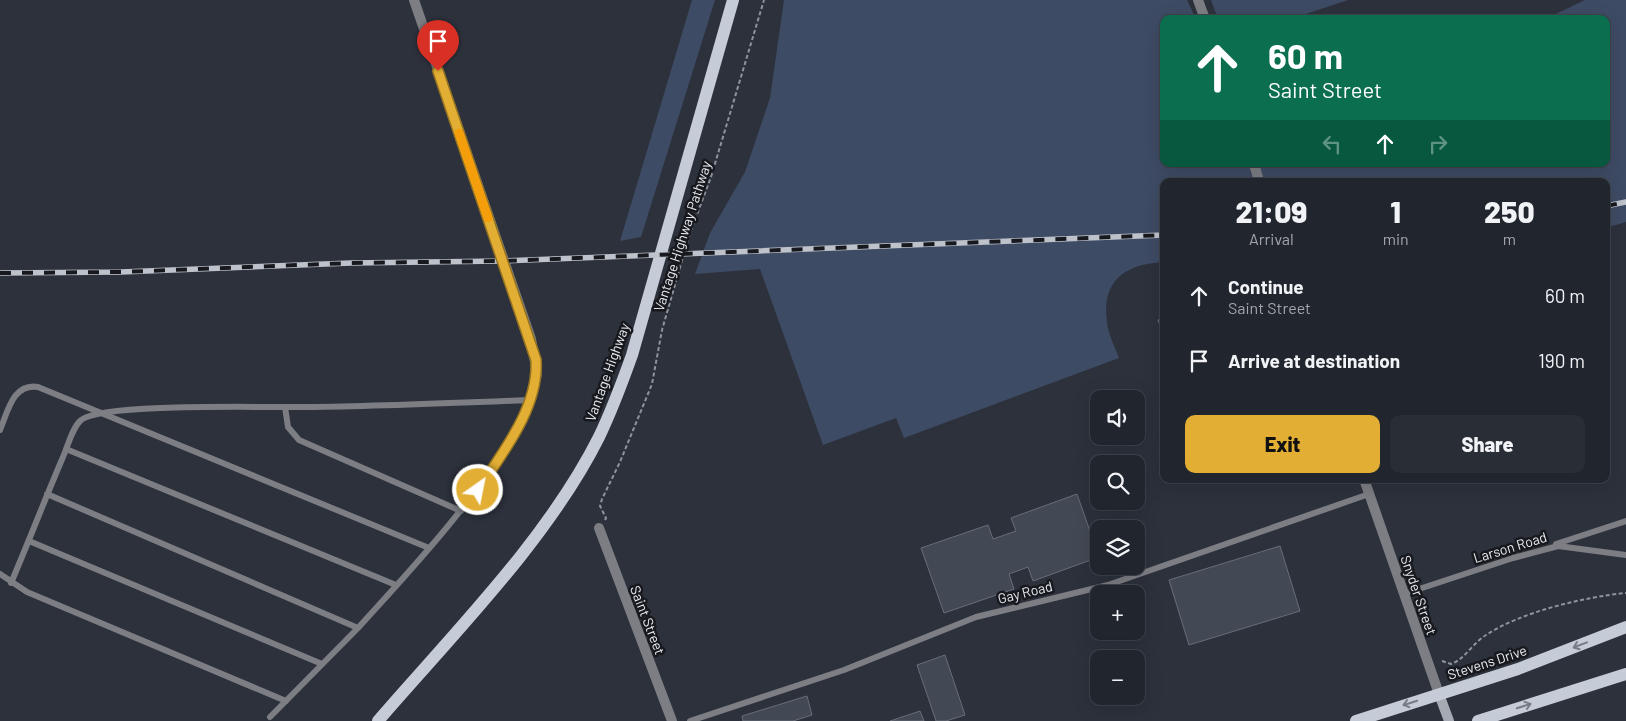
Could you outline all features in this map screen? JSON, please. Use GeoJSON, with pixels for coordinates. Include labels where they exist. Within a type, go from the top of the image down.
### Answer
{"type":"FeatureCollection","features":[{"type":"Feature","properties":{"kind":"main road","name":"Vantage Highway"},"geometry":{"type":"LineString","coordinates":[[378,721],[538,533],[599,437],[632,355],[733,0]]}},
{"type":"Feature","properties":{"kind":"main road","name":"Stevens Drive"},"geometry":{"type":"LineString","coordinates":[[1356,721],[1518,669],[1626,627]]}},
{"type":"Feature","properties":{"kind":"main road"},"geometry":{"type":"LineString","coordinates":[[1478,721],[1626,674]]}},
{"type":"Feature","properties":{"kind":"street"},"geometry":{"type":"LineString","coordinates":[[414,0],[534,351],[537,374],[530,400]]}},
{"type":"Feature","properties":{"kind":"street"},"geometry":{"type":"LineString","coordinates":[[1198,0],[1204,15]]}},
{"type":"Feature","properties":{"kind":"street","name":"Snyder Street"},"geometry":{"type":"LineString","coordinates":[[1365,483],[1449,721]]}},
{"type":"Feature","properties":{"kind":"street","name":"Saint Street"},"geometry":{"type":"LineString","coordinates":[[599,528],[672,721]]}},
{"type":"Feature","properties":{"kind":"lane"},"geometry":{"type":"LineString","coordinates":[[0,430],[11,402],[20,389],[29,386],[38,387],[429,548]]}},
{"type":"Feature","properties":{"kind":"lane"},"geometry":{"type":"LineString","coordinates":[[12,583],[47,494],[80,421],[100,413],[175,408],[530,400],[502,454],[461,511],[358,628],[270,717]]}},
{"type":"Feature","properties":{"kind":"lane"},"geometry":{"type":"LineString","coordinates":[[285,407],[288,427],[299,440],[461,511]]}},
{"type":"Feature","properties":{"kind":"lane"},"geometry":{"type":"LineString","coordinates":[[66,449],[396,585]]}},
{"type":"Feature","properties":{"kind":"lane"},"geometry":{"type":"LineString","coordinates":[[47,494],[358,628]]}},
{"type":"Feature","properties":{"kind":"lane","name":"Gay Road"},"geometry":{"type":"LineString","coordinates":[[690,721],[861,664],[976,617],[1108,585],[1369,494]]}},
{"type":"Feature","properties":{"kind":"lane"},"geometry":{"type":"LineString","coordinates":[[1538,550],[1626,521]]}},
{"type":"Feature","properties":{"kind":"lane"},"geometry":{"type":"LineString","coordinates":[[29,541],[322,664]]}},
{"type":"Feature","properties":{"kind":"lane","name":"Larson Road"},"geometry":{"type":"LineString","coordinates":[[1404,594],[1538,550],[1558,546],[1626,555]]}},
{"type":"Feature","properties":{"kind":"lane"},"geometry":{"type":"LineString","coordinates":[[0,574],[27,592],[286,701]]}},
{"type":"Feature","properties":{"kind":"path","name":"Vantage Highway Pathway"},"geometry":{"type":"LineString","coordinates":[[599,528],[606,518],[600,506],[604,494],[620,462],[652,384],[662,330],[689,236],[711,177],[764,0]]}},
{"type":"Feature","properties":{"kind":"path"},"geometry":{"type":"LineString","coordinates":[[1442,661],[1451,664],[1457,662],[1472,645],[1486,635],[1522,618],[1586,599],[1626,593]]}},
{"type":"Feature","properties":{"kind":"shaded area"},"geometry":{"type":"Polygon","coordinates":[[[692,0],[715,0],[641,237],[620,241],[692,0]]]}},
{"type":"Feature","properties":{"kind":"shaded area"},"geometry":{"type":"Polygon","coordinates":[[[784,0],[1187,0],[1194,15],[1160,15],[1160,167],[1610,167],[1610,15],[1553,15],[1585,0],[1626,0],[1626,222],[1610,227],[1610,178],[1160,178],[1160,262],[1138,266],[1128,271],[1112,285],[1108,295],[1106,307],[1108,327],[1119,358],[904,438],[896,418],[823,445],[760,269],[695,274],[710,233],[745,172],[770,98],[784,0]]]}},
{"type":"Feature","properties":{"kind":"shaded area"},"geometry":{"type":"Polygon","coordinates":[[[1211,0],[1348,0],[1303,15],[1217,15],[1211,0]]]}},
{"type":"Feature","properties":{"kind":"building"},"geometry":{"type":"Polygon","coordinates":[[[1077,494],[1090,531],[1090,560],[1033,581],[1028,567],[1009,574],[1014,589],[944,613],[921,548],[988,525],[993,539],[1016,531],[1011,518],[1077,494]]]}},
{"type":"Feature","properties":{"kind":"building"},"geometry":{"type":"Polygon","coordinates":[[[1280,546],[1300,611],[1189,645],[1169,580],[1280,546]]]}},
{"type":"Feature","properties":{"kind":"building"},"geometry":{"type":"Polygon","coordinates":[[[945,655],[965,715],[946,721],[936,721],[917,665],[945,655]]]}},
{"type":"Feature","properties":{"kind":"building"},"geometry":{"type":"Polygon","coordinates":[[[807,696],[812,715],[793,721],[743,721],[742,716],[807,696]]]}},
{"type":"Feature","properties":{"kind":"building"},"geometry":{"type":"Polygon","coordinates":[[[920,711],[924,721],[890,721],[920,711]]]}},
{"type":"Feature","properties":{"kind":"railway"},"geometry":{"type":"LineString","coordinates":[[1610,205],[1626,202]]}},
{"type":"Feature","properties":{"kind":"railway"},"geometry":{"type":"LineString","coordinates":[[0,273],[121,272],[351,263],[503,261],[1160,235]]}},
{"type":"Feature","properties":{"kind":"slow traffic"},"geometry":{"type":"LineString","coordinates":[[459,133],[488,218]]}},
{"type":"Feature","properties":{"kind":"route"},"geometry":{"type":"LineString","coordinates":[[438,71],[536,360],[535,388],[530,400],[502,454],[478,490]]}}]}
